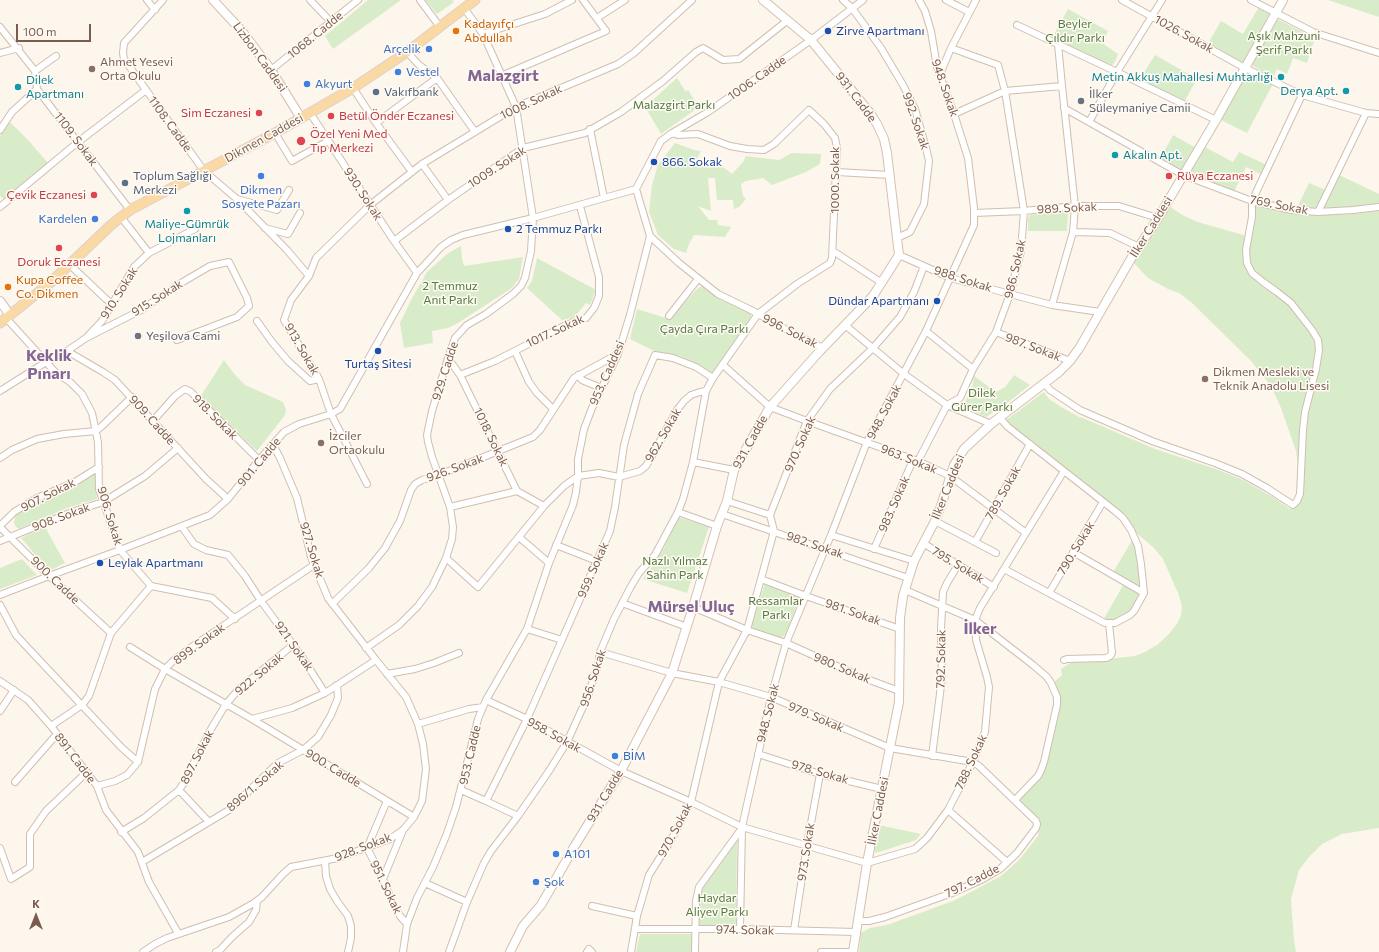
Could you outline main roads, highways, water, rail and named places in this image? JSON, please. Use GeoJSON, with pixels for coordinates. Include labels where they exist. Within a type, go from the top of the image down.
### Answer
{"type":"FeatureCollection","features":[{"type":"Feature","properties":{"kind":"main road","name":"Lizbon Caddesi"},"geometry":{"type":"LineString","coordinates":[[215,0],[241,30],[271,70],[301,118]]}},
{"type":"Feature","properties":{"kind":"main road","name":"Dikmen Caddesi"},"geometry":{"type":"LineString","coordinates":[[5,319],[50,283],[121,216],[275,133],[353,88],[406,52],[475,0]]}},
{"type":"Feature","properties":{"kind":"main road","name":"İlker Caddesi"},"geometry":{"type":"LineString","coordinates":[[853,952],[867,863],[898,711],[900,607],[914,561],[936,520],[950,476],[958,457],[964,449],[999,417],[1059,372],[1070,361],[1080,347],[1216,120],[1283,0]]}},
{"type":"Feature","properties":{"kind":"main road","name":"931. Cadde"},"geometry":{"type":"LineString","coordinates":[[510,952],[523,926],[541,905],[574,846],[620,771],[672,672],[717,526],[726,502],[734,470],[770,407],[823,348],[873,296],[899,255],[887,153],[884,139],[877,124],[870,113],[811,40],[768,2]]}},
{"type":"Feature","properties":{"kind":"main road"},"geometry":{"type":"LineString","coordinates":[[0,301],[5,319]]}},
{"type":"Feature","properties":{"kind":"main road"},"geometry":{"type":"LineString","coordinates":[[0,310],[5,319]]}},
{"type":"Feature","properties":{"kind":"place","name":"Kadayıfçı Abdullah"},"geometry":{"type":"Point","coordinates":[456,31]}},
{"type":"Feature","properties":{"kind":"place","name":"Zirve Apartmanı"},"geometry":{"type":"Point","coordinates":[828,31]}},
{"type":"Feature","properties":{"kind":"place","name":"Arçelik"},"geometry":{"type":"Point","coordinates":[429,49]}},
{"type":"Feature","properties":{"kind":"place","name":"Ahmet Yesevi Orta Okulu"},"geometry":{"type":"Point","coordinates":[92,69]}},
{"type":"Feature","properties":{"kind":"place","name":"Vestel"},"geometry":{"type":"Point","coordinates":[398,72]}},
{"type":"Feature","properties":{"kind":"place","name":"Metin Akkuş Mahallesi Muhtarlığı"},"geometry":{"type":"Point","coordinates":[1281,77]}},
{"type":"Feature","properties":{"kind":"place","name":"Akyurt"},"geometry":{"type":"Point","coordinates":[307,84]}},
{"type":"Feature","properties":{"kind":"place","name":"Dilek Apartmanı"},"geometry":{"type":"Point","coordinates":[18,87]}},
{"type":"Feature","properties":{"kind":"place","name":"Derya Apt."},"geometry":{"type":"Point","coordinates":[1346,91]}},
{"type":"Feature","properties":{"kind":"place","name":"Vakıfbank"},"geometry":{"type":"Point","coordinates":[376,92]}},
{"type":"Feature","properties":{"kind":"place","name":"İlker Süleymaniye Camii"},"geometry":{"type":"Point","coordinates":[1081,101]}},
{"type":"Feature","properties":{"kind":"place","name":"Sim Eczanesi"},"geometry":{"type":"Point","coordinates":[259,113]}},
{"type":"Feature","properties":{"kind":"place","name":"Betül Önder Eczanesi"},"geometry":{"type":"Point","coordinates":[331,116]}},
{"type":"Feature","properties":{"kind":"place","name":"Özel Yeni Med Tıp Merkezi"},"geometry":{"type":"Point","coordinates":[301,141]}},
{"type":"Feature","properties":{"kind":"place","name":"Akalın Apt."},"geometry":{"type":"Point","coordinates":[1115,155]}},
{"type":"Feature","properties":{"kind":"place","name":"866. Sokak"},"geometry":{"type":"Point","coordinates":[654,162]}},
{"type":"Feature","properties":{"kind":"place","name":"Dikmen Sosyete Pazarı"},"geometry":{"type":"Point","coordinates":[261,176]}},
{"type":"Feature","properties":{"kind":"place","name":"Rüya Eczanesi"},"geometry":{"type":"Point","coordinates":[1169,176]}},
{"type":"Feature","properties":{"kind":"place","name":"Toplum Sağlığı Merkezi"},"geometry":{"type":"Point","coordinates":[125,183]}},
{"type":"Feature","properties":{"kind":"place","name":"Çevik Eczanesi"},"geometry":{"type":"Point","coordinates":[94,195]}},
{"type":"Feature","properties":{"kind":"place","name":"Maliye-Gümrük Lojmanları"},"geometry":{"type":"Point","coordinates":[187,211]}},
{"type":"Feature","properties":{"kind":"place","name":"Kardelen"},"geometry":{"type":"Point","coordinates":[95,219]}},
{"type":"Feature","properties":{"kind":"place","name":"2 Temmuz Parkı"},"geometry":{"type":"Point","coordinates":[508,229]}},
{"type":"Feature","properties":{"kind":"place","name":"Doruk Eczanesi"},"geometry":{"type":"Point","coordinates":[59,248]}},
{"type":"Feature","properties":{"kind":"place","name":"Kupa Coffee Co. Dikmen"},"geometry":{"type":"Point","coordinates":[8,287]}},
{"type":"Feature","properties":{"kind":"place","name":"Dündar Apartmanı"},"geometry":{"type":"Point","coordinates":[937,301]}},
{"type":"Feature","properties":{"kind":"place","name":"Yeşilova Cami"},"geometry":{"type":"Point","coordinates":[138,336]}},
{"type":"Feature","properties":{"kind":"place","name":"Turtaş Sitesi"},"geometry":{"type":"Point","coordinates":[378,351]}},
{"type":"Feature","properties":{"kind":"place","name":"Dikmen Mesleki ve Teknik Anadolu Lisesi"},"geometry":{"type":"Point","coordinates":[1205,379]}},
{"type":"Feature","properties":{"kind":"place","name":"İzciler Ortaokulu"},"geometry":{"type":"Point","coordinates":[321,443]}},
{"type":"Feature","properties":{"kind":"place","name":"Leylak Apartmanı"},"geometry":{"type":"Point","coordinates":[100,563]}},
{"type":"Feature","properties":{"kind":"place","name":"BİM"},"geometry":{"type":"Point","coordinates":[615,756]}},
{"type":"Feature","properties":{"kind":"place","name":"A101"},"geometry":{"type":"Point","coordinates":[556,854]}},
{"type":"Feature","properties":{"kind":"place","name":"Şok"},"geometry":{"type":"Point","coordinates":[536,882]}},
{"type":"Feature","properties":{"kind":"district","name":"Malazgirt"},"geometry":{"type":"Point","coordinates":[503,76]}},
{"type":"Feature","properties":{"kind":"district","name":"Keklik Pınarı"},"geometry":{"type":"Point","coordinates":[49,365]}},
{"type":"Feature","properties":{"kind":"district","name":"Mürsel Uluç"},"geometry":{"type":"Point","coordinates":[691,607]}},
{"type":"Feature","properties":{"kind":"district","name":"İlker"},"geometry":{"type":"Point","coordinates":[980,629]}},
{"type":"Feature","properties":{"kind":"park label","name":"Beyler Çıldır Parkı"},"geometry":{"type":"Point","coordinates":[1075,31]}},
{"type":"Feature","properties":{"kind":"park label","name":"Aşık Mahzuni Şerif Parkı"},"geometry":{"type":"Point","coordinates":[1284,43]}},
{"type":"Feature","properties":{"kind":"park label","name":"Malazgirt Parkı"},"geometry":{"type":"Point","coordinates":[674,105]}},
{"type":"Feature","properties":{"kind":"park label","name":"2 Temmuz Anıt Parkı"},"geometry":{"type":"Point","coordinates":[450,293]}},
{"type":"Feature","properties":{"kind":"park label","name":"Çayda Çıra Parkı"},"geometry":{"type":"Point","coordinates":[704,329]}},
{"type":"Feature","properties":{"kind":"park label","name":"Dilek Gürer Parkı"},"geometry":{"type":"Point","coordinates":[982,400]}},
{"type":"Feature","properties":{"kind":"park label","name":"Nazlı Yılmaz Sahin Park"},"geometry":{"type":"Point","coordinates":[675,568]}},
{"type":"Feature","properties":{"kind":"park label","name":"Ressamlar Parkı"},"geometry":{"type":"Point","coordinates":[776,608]}},
{"type":"Feature","properties":{"kind":"park label","name":"Haydar Aliyev Parkı"},"geometry":{"type":"Point","coordinates":[717,905]}}]}
